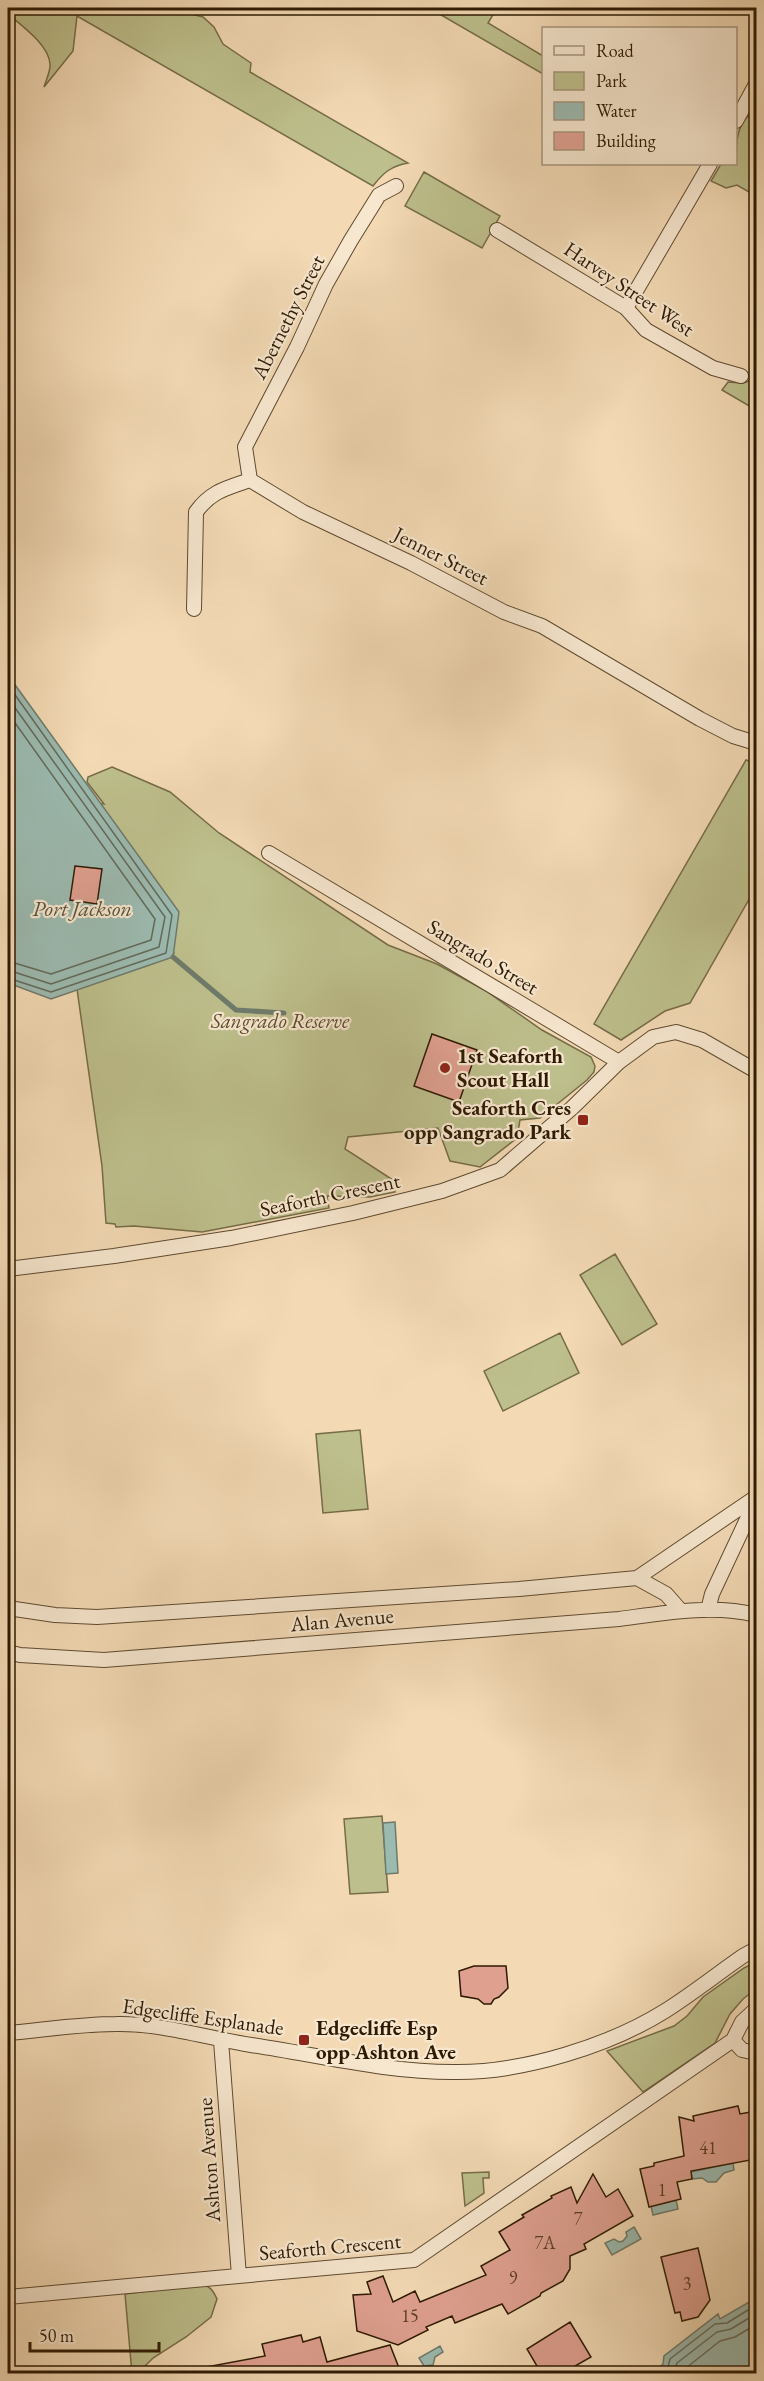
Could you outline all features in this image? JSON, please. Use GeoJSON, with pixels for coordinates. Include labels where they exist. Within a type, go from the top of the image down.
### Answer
{"type":"FeatureCollection","features":[{"type":"Feature","properties":{"kind":"street"},"geometry":{"type":"LineString","coordinates":[[737,118],[755,91]]}},
{"type":"Feature","properties":{"kind":"street"},"geometry":{"type":"LineString","coordinates":[[626,308],[710,165]]}},
{"type":"Feature","properties":{"kind":"street","name":"Abernethy Street"},"geometry":{"type":"LineString","coordinates":[[250,480],[245,447],[297,347],[326,284],[351,240],[379,195],[396,186]]}},
{"type":"Feature","properties":{"kind":"street","name":"Harvey Street West"},"geometry":{"type":"LineString","coordinates":[[496,230],[626,308],[645,330],[713,368],[741,376]]}},
{"type":"Feature","properties":{"kind":"street"},"geometry":{"type":"LineString","coordinates":[[194,609],[196,512],[205,499],[216,492],[250,480]]}},
{"type":"Feature","properties":{"kind":"street","name":"Jenner Street"},"geometry":{"type":"LineString","coordinates":[[250,480],[303,512],[411,563],[504,612],[542,626],[700,720],[733,736],[756,743]]}},
{"type":"Feature","properties":{"kind":"street","name":"Sangrado Street"},"geometry":{"type":"LineString","coordinates":[[269,853],[619,1062]]}},
{"type":"Feature","properties":{"kind":"street"},"geometry":{"type":"LineString","coordinates":[[619,1062],[653,1037],[676,1032],[702,1040],[756,1071]]}},
{"type":"Feature","properties":{"kind":"street","name":"Seaforth Crescent"},"geometry":{"type":"LineString","coordinates":[[8,1269],[231,1238],[353,1213],[442,1191],[500,1170],[572,1108],[619,1062]]}},
{"type":"Feature","properties":{"kind":"street","name":"Alan Avenue"},"geometry":{"type":"LineString","coordinates":[[8,1608],[55,1615],[97,1617],[519,1589],[637,1578],[756,1498]]}},
{"type":"Feature","properties":{"kind":"street","name":"Alan Avenue"},"geometry":{"type":"LineString","coordinates":[[708,1610],[716,1584],[756,1498]]}},
{"type":"Feature","properties":{"kind":"street"},"geometry":{"type":"LineString","coordinates":[[637,1578],[666,1594],[681,1611]]}},
{"type":"Feature","properties":{"kind":"street","name":"Alan Avenue"},"geometry":{"type":"LineString","coordinates":[[8,1652],[20,1655],[104,1660],[607,1620],[681,1611],[708,1610],[756,1615]]}},
{"type":"Feature","properties":{"kind":"street","name":"Edgecliffe Esplanade"},"geometry":{"type":"LineString","coordinates":[[8,2033],[118,2024],[421,2070],[458,2073],[516,2067],[579,2050],[622,2033],[664,2012],[756,1949]]}},
{"type":"Feature","properties":{"kind":"street"},"geometry":{"type":"LineString","coordinates":[[756,2009],[742,2022],[737,2045],[756,2053]]}},
{"type":"Feature","properties":{"kind":"street","name":"Ashton Avenue"},"geometry":{"type":"LineString","coordinates":[[221,2041],[239,2276]]}},
{"type":"Feature","properties":{"kind":"street","name":"Seaforth Crescent"},"geometry":{"type":"LineString","coordinates":[[8,2297],[414,2260],[737,2045]]}},
{"type":"Feature","properties":{"kind":"green space"},"geometry":{"type":"Polygon","coordinates":[[[8,8],[161,8],[203,17],[214,27],[223,44],[251,63],[250,72],[408,163],[388,171],[373,186],[77,16],[73,51],[44,87],[50,69],[45,50],[34,36],[8,14],[8,8]]]}},
{"type":"Feature","properties":{"kind":"green space"},"geometry":{"type":"Polygon","coordinates":[[[429,8],[497,8],[488,23],[542,55],[542,73],[429,8]]]}},
{"type":"Feature","properties":{"kind":"green space"},"geometry":{"type":"Polygon","coordinates":[[[756,111],[756,196],[737,185],[726,188],[711,181],[720,165],[737,165],[738,133],[749,115],[756,111]]]}},
{"type":"Feature","properties":{"kind":"green space"},"geometry":{"type":"Polygon","coordinates":[[[424,172],[500,216],[482,248],[405,206],[424,172]]]}},
{"type":"Feature","properties":{"kind":"green space"},"geometry":{"type":"Polygon","coordinates":[[[756,379],[756,410],[722,390],[728,382],[743,383],[756,379]]]}},
{"type":"Feature","properties":{"kind":"green space"},"geometry":{"type":"Polygon","coordinates":[[[746,760],[756,763],[756,887],[690,1003],[665,1011],[621,1040],[594,1024],[746,760]]]}},
{"type":"Feature","properties":{"kind":"green space","name":"Sangrado Reserve"},"geometry":{"type":"Polygon","coordinates":[[[112,767],[170,792],[219,833],[388,945],[437,964],[486,991],[542,1030],[591,1057],[595,1066],[594,1072],[540,1118],[520,1120],[517,1138],[480,1167],[450,1161],[438,1128],[348,1137],[345,1149],[393,1180],[395,1192],[370,1197],[327,1196],[329,1208],[202,1232],[134,1226],[116,1227],[115,1224],[106,1223],[102,1166],[77,989],[149,965],[174,953],[98,803],[104,804],[87,782],[88,777],[112,767]]]}},
{"type":"Feature","properties":{"kind":"green space"},"geometry":{"type":"Polygon","coordinates":[[[615,1254],[657,1324],[622,1345],[580,1275],[615,1254]]]}},
{"type":"Feature","properties":{"kind":"green space"},"geometry":{"type":"Polygon","coordinates":[[[560,1333],[579,1373],[503,1411],[484,1371],[560,1333]]]}},
{"type":"Feature","properties":{"kind":"green space"},"geometry":{"type":"Polygon","coordinates":[[[360,1430],[368,1509],[323,1513],[316,1434],[360,1430]]]}},
{"type":"Feature","properties":{"kind":"green space"},"geometry":{"type":"Polygon","coordinates":[[[382,1816],[388,1892],[350,1894],[344,1819],[382,1816]]]}},
{"type":"Feature","properties":{"kind":"green space"},"geometry":{"type":"Polygon","coordinates":[[[756,1962],[756,1989],[743,1999],[730,2014],[715,2043],[643,2092],[607,2051],[674,2026],[687,2016],[703,1997],[756,1962]]]}},
{"type":"Feature","properties":{"kind":"green space"},"geometry":{"type":"Polygon","coordinates":[[[489,2172],[489,2178],[483,2178],[484,2193],[465,2206],[462,2173],[489,2172]]]}},
{"type":"Feature","properties":{"kind":"green space"},"geometry":{"type":"Polygon","coordinates":[[[200,2284],[211,2289],[217,2299],[211,2317],[186,2337],[153,2358],[138,2373],[132,2374],[125,2294],[200,2284]]]}},
{"type":"Feature","properties":{"kind":"water","name":"Port Jackson"},"geometry":{"type":"Polygon","coordinates":[[[8,675],[179,912],[173,957],[51,999],[8,983],[8,675]]]}},
{"type":"Feature","properties":{"kind":"water"},"geometry":{"type":"Polygon","coordinates":[[[395,1822],[398,1873],[386,1874],[383,1823],[395,1822]]]}},
{"type":"Feature","properties":{"kind":"water"},"geometry":{"type":"Polygon","coordinates":[[[733,2163],[734,2170],[724,2173],[716,2182],[708,2182],[702,2178],[692,2179],[691,2172],[733,2163]]]}},
{"type":"Feature","properties":{"kind":"water"},"geometry":{"type":"Polygon","coordinates":[[[676,2200],[678,2209],[653,2215],[651,2206],[676,2200]]]}},
{"type":"Feature","properties":{"kind":"water"},"geometry":{"type":"Polygon","coordinates":[[[634,2227],[641,2239],[612,2255],[605,2243],[614,2239],[619,2242],[623,2241],[627,2236],[626,2232],[634,2227]]]}},
{"type":"Feature","properties":{"kind":"water"},"geometry":{"type":"Polygon","coordinates":[[[749,2302],[756,2306],[756,2373],[654,2373],[663,2364],[664,2356],[718,2314],[720,2319],[749,2302]]]}},
{"type":"Feature","properties":{"kind":"water"},"geometry":{"type":"Polygon","coordinates":[[[440,2346],[443,2352],[435,2357],[433,2365],[424,2366],[419,2358],[440,2346]]]}},
{"type":"Feature","properties":{"kind":"building"},"geometry":{"type":"Polygon","coordinates":[[[75,866],[102,869],[97,904],[70,900],[75,866]]]}},
{"type":"Feature","properties":{"kind":"building","name":"1st Seaforth Scout Hall"},"geometry":{"type":"Polygon","coordinates":[[[432,1034],[477,1050],[459,1102],[414,1086],[432,1034]]]}},
{"type":"Feature","properties":{"kind":"building"},"geometry":{"type":"Polygon","coordinates":[[[474,1966],[506,1966],[508,1988],[491,2004],[484,2004],[478,1999],[461,1996],[459,1971],[474,1966]]]}},
{"type":"Feature","properties":{"kind":"building"},"geometry":{"type":"Polygon","coordinates":[[[738,2106],[740,2114],[756,2111],[756,2159],[691,2171],[692,2179],[677,2182],[681,2199],[649,2207],[640,2169],[684,2156],[679,2117],[694,2121],[693,2116],[738,2106]]]}},
{"type":"Feature","properties":{"kind":"building"},"geometry":{"type":"Polygon","coordinates":[[[593,2174],[606,2197],[618,2189],[633,2216],[584,2244],[586,2249],[570,2256],[570,2269],[563,2281],[508,2314],[502,2304],[455,2323],[452,2316],[426,2327],[428,2330],[398,2345],[357,2331],[353,2295],[371,2294],[367,2282],[383,2276],[393,2302],[415,2291],[420,2302],[486,2275],[481,2266],[510,2250],[499,2232],[524,2217],[522,2215],[552,2198],[551,2196],[571,2187],[577,2203],[593,2174]]]}},
{"type":"Feature","properties":{"kind":"building"},"geometry":{"type":"Polygon","coordinates":[[[698,2248],[710,2300],[698,2317],[682,2321],[680,2312],[675,2313],[661,2257],[698,2248]]]}},
{"type":"Feature","properties":{"kind":"building"},"geometry":{"type":"Polygon","coordinates":[[[570,2322],[591,2357],[563,2373],[541,2373],[527,2349],[570,2322]]]}},
{"type":"Feature","properties":{"kind":"building"},"geometry":{"type":"Polygon","coordinates":[[[301,2335],[303,2342],[320,2337],[327,2362],[390,2345],[401,2373],[207,2373],[206,2367],[265,2356],[262,2344],[301,2335]]]}},
{"type":"Feature","properties":{"kind":"waterway"},"geometry":{"type":"LineString","coordinates":[[173,957],[236,1010],[284,1013]]}},
{"type":"Feature","properties":{"kind":"place","name":"1st Seaforth Scout Hall"},"geometry":{"type":"Point","coordinates":[445,1068]}},
{"type":"Feature","properties":{"kind":"place","name":"Seaforth Cres opp Sangrado Park"},"geometry":{"type":"Point","coordinates":[583,1120]}},
{"type":"Feature","properties":{"kind":"place","name":"Edgecliffe Esp opp Ashton Ave"},"geometry":{"type":"Point","coordinates":[304,2040]}}]}
